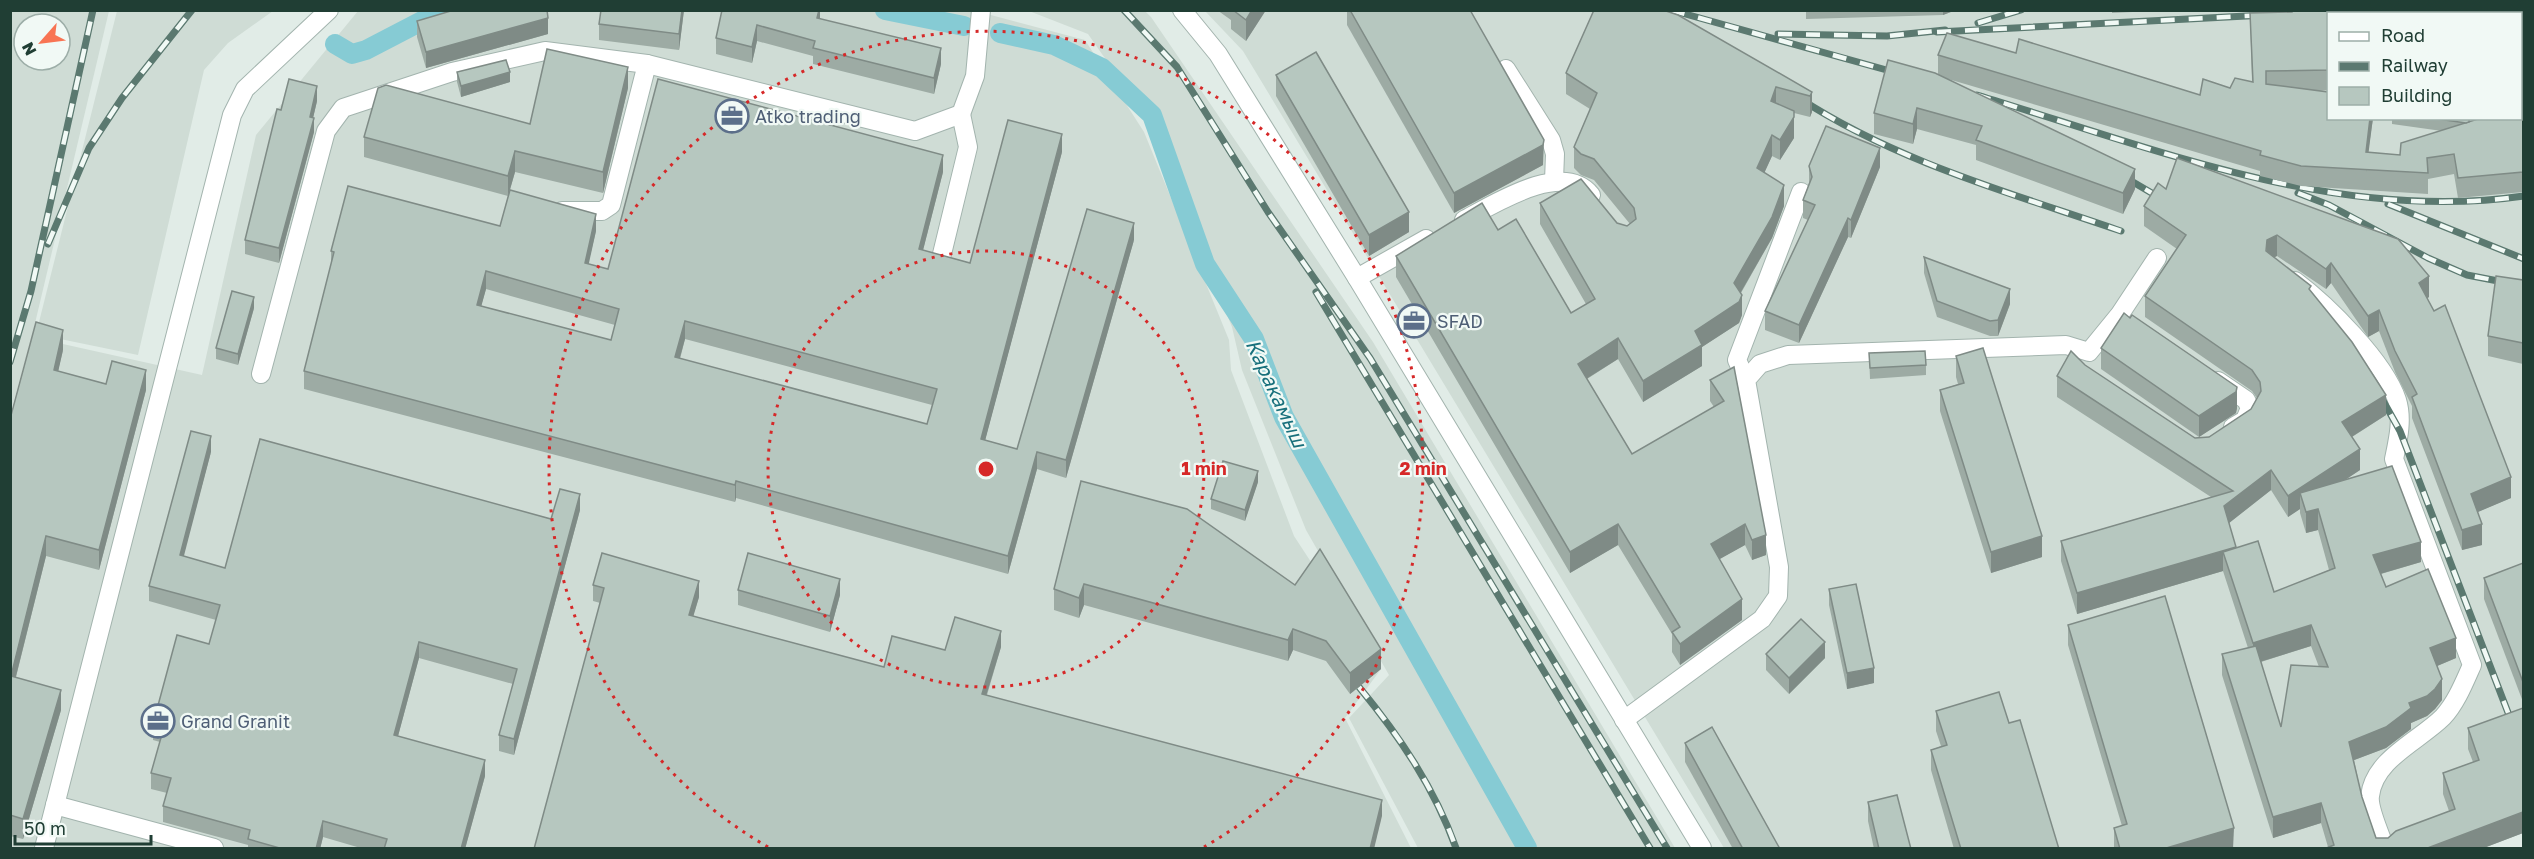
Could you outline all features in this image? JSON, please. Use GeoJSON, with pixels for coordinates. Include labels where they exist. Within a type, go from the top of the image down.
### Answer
{"type":"FeatureCollection","features":[{"type":"Feature","properties":{"kind":"street"},"geometry":{"type":"LineString","coordinates":[[44,849],[232,115],[245,89],[329,10]]}},
{"type":"Feature","properties":{"kind":"street"},"geometry":{"type":"LineString","coordinates":[[942,254],[968,147],[961,114],[975,76],[981,10]]}},
{"type":"Feature","properties":{"kind":"street"},"geometry":{"type":"LineString","coordinates":[[1182,10],[1218,54],[1357,278],[1702,849]]}},
{"type":"Feature","properties":{"kind":"street"},"geometry":{"type":"LineString","coordinates":[[261,374],[326,131],[343,108],[453,72],[545,51],[647,64],[915,131],[961,114]]}},
{"type":"Feature","properties":{"kind":"street"},"geometry":{"type":"LineString","coordinates":[[557,210],[602,211],[611,205],[647,64]]}},
{"type":"Feature","properties":{"kind":"street"},"geometry":{"type":"LineString","coordinates":[[1506,69],[1551,140],[1555,154],[1554,181]]}},
{"type":"Feature","properties":{"kind":"street"},"geometry":{"type":"LineString","coordinates":[[1357,278],[1514,194],[1554,181],[1585,187],[1605,211]]}},
{"type":"Feature","properties":{"kind":"street"},"geometry":{"type":"LineString","coordinates":[[1624,720],[1762,619],[1778,596],[1779,567],[1746,380],[1737,360],[1751,317],[1801,192]]}},
{"type":"Feature","properties":{"kind":"street"},"geometry":{"type":"LineString","coordinates":[[1746,380],[1760,364],[1788,355],[2066,345],[2089,361],[2157,258]]}},
{"type":"Feature","properties":{"kind":"street"},"geometry":{"type":"LineString","coordinates":[[2276,267],[2324,302],[2382,372],[2397,400],[2400,431],[2394,459],[2472,665],[2461,691],[2444,716],[2392,757],[2374,778],[2369,798],[2385,849]]}},
{"type":"Feature","properties":{"kind":"street"},"geometry":{"type":"LineString","coordinates":[[2121,314],[2140,327]]}},
{"type":"Feature","properties":{"kind":"street"},"geometry":{"type":"LineString","coordinates":[[2207,374],[2246,400],[2250,408],[2245,420],[2220,437]]}},
{"type":"Feature","properties":{"kind":"street"},"geometry":{"type":"LineString","coordinates":[[55,805],[214,849]]}},
{"type":"Feature","properties":{"kind":"shaded area"},"geometry":{"type":"Polygon","coordinates":[[[11,10],[109,11],[32,336],[11,411],[11,10]]]}},
{"type":"Feature","properties":{"kind":"shaded area"},"geometry":{"type":"Polygon","coordinates":[[[972,10],[1085,40],[1144,132],[1229,340],[1231,370],[1294,536],[1381,669],[1345,718],[1411,848],[11,848],[10,426],[36,338],[202,375],[256,135],[358,11],[972,10]]]}},
{"type":"Feature","properties":{"kind":"shaded area"},"geometry":{"type":"Polygon","coordinates":[[[117,11],[273,11],[228,43],[204,70],[138,355],[36,334],[117,11]]]}},
{"type":"Feature","properties":{"kind":"shaded area"},"geometry":{"type":"Polygon","coordinates":[[[1029,11],[1145,11],[1151,17],[1373,342],[1675,848],[1418,848],[1349,718],[1389,675],[1306,530],[1242,370],[1232,327],[1148,120],[1088,34],[1029,11]]]}},
{"type":"Feature","properties":{"kind":"shaded area"},"geometry":{"type":"Polygon","coordinates":[[[1205,11],[2523,11],[2523,833],[2480,848],[1724,848],[1243,51],[1205,11]]]}},
{"type":"Feature","properties":{"kind":"building"},"geometry":{"type":"Polygon","coordinates":[[[454,10],[547,10],[548,18],[426,52],[417,21],[454,10]]]}},
{"type":"Feature","properties":{"kind":"building"},"geometry":{"type":"Polygon","coordinates":[[[601,10],[682,10],[679,34],[599,24],[601,10]]]}},
{"type":"Feature","properties":{"kind":"building"},"geometry":{"type":"Polygon","coordinates":[[[722,10],[819,10],[817,18],[941,48],[934,78],[813,48],[815,41],[757,25],[752,47],[716,38],[722,10]]]}},
{"type":"Feature","properties":{"kind":"building"},"geometry":{"type":"Polygon","coordinates":[[[1233,10],[1252,10],[1246,20],[1233,10]]]}},
{"type":"Feature","properties":{"kind":"building"},"geometry":{"type":"Polygon","coordinates":[[[1350,10],[1470,10],[1544,140],[1543,145],[1454,193],[1350,10]]]}},
{"type":"Feature","properties":{"kind":"building"},"geometry":{"type":"Polygon","coordinates":[[[1594,10],[1663,10],[1678,15],[1812,92],[1810,96],[1776,87],[1771,101],[1794,111],[1794,117],[1780,140],[1772,135],[1757,168],[1784,185],[1772,217],[1734,283],[1742,295],[1739,302],[1695,331],[1702,345],[1643,381],[1618,338],[1578,364],[1632,454],[1724,401],[1710,380],[1734,367],[1766,535],[1752,540],[1745,524],[1711,544],[1742,599],[1680,644],[1672,632],[1680,627],[1618,524],[1570,552],[1396,256],[1482,203],[1498,230],[1516,219],[1571,313],[1595,299],[1540,203],[1581,179],[1617,223],[1627,226],[1636,219],[1634,208],[1594,159],[1581,154],[1574,147],[1597,93],[1566,73],[1594,10]]]}},
{"type":"Feature","properties":{"kind":"building"},"geometry":{"type":"Polygon","coordinates":[[[2292,10],[2517,10],[2517,12],[2327,12],[2327,70],[2266,71],[2266,84],[2327,92],[2327,120],[2370,120],[2366,152],[2400,155],[2401,143],[2475,120],[2522,120],[2523,105],[2523,172],[2458,178],[2454,154],[2427,158],[2428,173],[2301,166],[2260,155],[2261,151],[1938,55],[1947,33],[2016,53],[2019,39],[2200,95],[2203,79],[2230,88],[2235,78],[2253,82],[2250,13],[2292,12],[2292,10]]]}},
{"type":"Feature","properties":{"kind":"building"},"geometry":{"type":"Polygon","coordinates":[[[547,49],[628,67],[603,172],[515,151],[508,176],[364,137],[378,88],[386,85],[530,124],[547,49]]]}},
{"type":"Feature","properties":{"kind":"building"},"geometry":{"type":"Polygon","coordinates":[[[1316,52],[1409,212],[1369,235],[1276,75],[1316,52]]]}},
{"type":"Feature","properties":{"kind":"building"},"geometry":{"type":"Polygon","coordinates":[[[506,60],[510,72],[461,86],[457,72],[506,60]]]}},
{"type":"Feature","properties":{"kind":"building"},"geometry":{"type":"Polygon","coordinates":[[[1888,60],[1935,73],[2135,169],[2123,193],[1976,140],[1982,126],[1917,108],[1913,124],[1874,113],[1888,60]]]}},
{"type":"Feature","properties":{"kind":"building"},"geometry":{"type":"Polygon","coordinates":[[[289,79],[317,86],[310,117],[314,118],[279,248],[245,240],[277,109],[281,110],[289,79]]]}},
{"type":"Feature","properties":{"kind":"building"},"geometry":{"type":"Polygon","coordinates":[[[658,79],[943,155],[919,249],[970,263],[1008,120],[1062,134],[981,439],[1017,449],[1087,209],[1134,223],[1066,460],[1037,452],[1008,556],[736,481],[735,485],[304,371],[348,186],[500,226],[510,190],[596,214],[585,263],[608,269],[658,79]],[[486,271],[477,305],[611,340],[619,309],[486,271]],[[685,321],[675,357],[927,424],[937,389],[685,321]]]}},
{"type":"Feature","properties":{"kind":"building"},"geometry":{"type":"Polygon","coordinates":[[[2445,120],[2469,120],[2466,123],[2445,120]]]}},
{"type":"Feature","properties":{"kind":"building"},"geometry":{"type":"Polygon","coordinates":[[[1826,126],[1880,148],[1851,220],[1848,218],[1799,325],[1765,311],[1815,205],[1803,200],[1812,177],[1809,166],[1826,126]]]}},
{"type":"Feature","properties":{"kind":"building"},"geometry":{"type":"Polygon","coordinates":[[[2177,158],[2398,239],[2429,276],[2419,283],[2434,311],[2445,305],[2511,477],[2471,494],[2482,524],[2462,530],[2412,397],[2417,394],[2395,351],[2379,310],[2368,316],[2331,263],[2326,269],[2277,235],[2267,240],[2266,251],[2311,286],[2309,289],[2352,342],[2386,395],[2342,422],[2360,449],[2288,496],[2271,470],[2224,506],[2236,547],[2077,593],[2061,541],[2233,491],[2057,376],[2071,351],[2085,365],[2195,438],[2209,437],[2251,409],[2261,391],[2260,382],[2252,370],[2145,296],[2186,235],[2144,206],[2158,183],[2166,189],[2177,158]]]}},
{"type":"Feature","properties":{"kind":"building"},"geometry":{"type":"Polygon","coordinates":[[[1924,257],[2010,289],[1998,320],[1990,321],[1937,301],[1924,257]]]}},
{"type":"Feature","properties":{"kind":"building"},"geometry":{"type":"Polygon","coordinates":[[[2496,276],[2523,280],[2523,343],[2488,336],[2496,276]]]}},
{"type":"Feature","properties":{"kind":"building"},"geometry":{"type":"Polygon","coordinates":[[[232,291],[254,297],[238,354],[216,348],[232,291]]]}},
{"type":"Feature","properties":{"kind":"building"},"geometry":{"type":"Polygon","coordinates":[[[2124,313],[2130,318],[2132,315],[2237,387],[2236,392],[2199,416],[2101,348],[2124,313]]]}},
{"type":"Feature","properties":{"kind":"building"},"geometry":{"type":"Polygon","coordinates":[[[36,322],[63,330],[54,370],[106,384],[112,361],[146,370],[99,550],[46,536],[11,676],[61,690],[23,819],[10,815],[10,419],[36,322]]]}},
{"type":"Feature","properties":{"kind":"building"},"geometry":{"type":"Polygon","coordinates":[[[1983,348],[2042,536],[1991,552],[1940,390],[1964,383],[1956,356],[1983,348]]]}},
{"type":"Feature","properties":{"kind":"building"},"geometry":{"type":"Polygon","coordinates":[[[1925,351],[1926,365],[1870,368],[1869,353],[1925,351]]]}},
{"type":"Feature","properties":{"kind":"building"},"geometry":{"type":"Polygon","coordinates":[[[191,431],[211,436],[180,555],[225,568],[260,439],[551,519],[560,489],[580,494],[514,739],[499,735],[517,669],[419,642],[394,735],[485,760],[461,849],[384,849],[387,839],[323,821],[316,849],[283,849],[248,839],[250,830],[163,806],[171,778],[151,773],[164,727],[153,724],[177,635],[209,644],[220,605],[149,586],[191,431]]]}},
{"type":"Feature","properties":{"kind":"building"},"geometry":{"type":"Polygon","coordinates":[[[1223,461],[1258,471],[1245,510],[1211,499],[1223,461]]]}},
{"type":"Feature","properties":{"kind":"building"},"geometry":{"type":"Polygon","coordinates":[[[2392,466],[2421,542],[2373,555],[2386,587],[2428,569],[2456,638],[2430,648],[2442,679],[2435,689],[2427,696],[2409,703],[2411,708],[2386,727],[2349,742],[2362,797],[2376,838],[2388,838],[2396,831],[2455,809],[2443,773],[2479,760],[2468,728],[2523,708],[2523,812],[2425,849],[2324,849],[2334,845],[2321,803],[2273,817],[2222,654],[2256,646],[2281,727],[2291,665],[2328,667],[2311,625],[2253,643],[2223,552],[2258,541],[2274,592],[2335,568],[2318,509],[2306,512],[2300,493],[2392,466]]]}},
{"type":"Feature","properties":{"kind":"building"},"geometry":{"type":"Polygon","coordinates":[[[1081,481],[1187,509],[1295,585],[1320,549],[1381,649],[1350,673],[1326,641],[1293,629],[1288,640],[1084,584],[1079,598],[1054,589],[1081,481]]]}},
{"type":"Feature","properties":{"kind":"building"},"geometry":{"type":"Polygon","coordinates":[[[602,553],[699,581],[689,615],[884,667],[892,636],[945,650],[955,617],[1001,631],[982,694],[1382,800],[1370,849],[534,849],[604,588],[593,585],[602,553]]]}},
{"type":"Feature","properties":{"kind":"building"},"geometry":{"type":"Polygon","coordinates":[[[748,553],[840,579],[830,616],[738,590],[748,553]]]}},
{"type":"Feature","properties":{"kind":"building"},"geometry":{"type":"Polygon","coordinates":[[[2523,563],[2523,682],[2484,578],[2523,563]]]}},
{"type":"Feature","properties":{"kind":"building"},"geometry":{"type":"Polygon","coordinates":[[[1856,584],[1874,668],[1847,673],[1829,589],[1856,584]]]}},
{"type":"Feature","properties":{"kind":"building"},"geometry":{"type":"Polygon","coordinates":[[[2165,596],[2234,828],[2163,849],[2120,849],[2114,828],[2127,824],[2068,625],[2165,596]]]}},
{"type":"Feature","properties":{"kind":"building"},"geometry":{"type":"Polygon","coordinates":[[[1801,619],[1825,642],[1789,678],[1766,654],[1801,619]]]}},
{"type":"Feature","properties":{"kind":"building"},"geometry":{"type":"Polygon","coordinates":[[[1999,692],[2009,723],[2020,720],[2059,849],[1961,849],[1931,750],[1947,745],[1936,711],[1999,692]]]}},
{"type":"Feature","properties":{"kind":"building"},"geometry":{"type":"Polygon","coordinates":[[[1712,727],[1780,849],[1743,849],[1685,743],[1712,727]]]}},
{"type":"Feature","properties":{"kind":"building"},"geometry":{"type":"Polygon","coordinates":[[[1897,795],[1911,849],[1879,849],[1868,802],[1897,795]]]}},
{"type":"Feature","properties":{"kind":"waterway","name":"Каракамыш"},"geometry":{"type":"LineString","coordinates":[[335,44],[352,54],[366,50],[443,10]]}},
{"type":"Feature","properties":{"kind":"waterway","name":"Каракамыш"},"geometry":{"type":"LineString","coordinates":[[885,10],[964,26]]}},
{"type":"Feature","properties":{"kind":"waterway","name":"Каракамыш"},"geometry":{"type":"LineString","coordinates":[[1000,33],[1054,45],[1102,68],[1152,115],[1205,264],[1254,339],[1284,417],[1527,848]]}},
{"type":"Feature","properties":{"kind":"railway"},"geometry":{"type":"LineString","coordinates":[[10,362],[31,291],[93,10]]}},
{"type":"Feature","properties":{"kind":"railway"},"geometry":{"type":"LineString","coordinates":[[48,244],[89,148],[122,98],[192,10]]}},
{"type":"Feature","properties":{"kind":"railway"},"geometry":{"type":"LineString","coordinates":[[1124,10],[1177,67],[1268,212],[1370,358],[1667,848]]}},
{"type":"Feature","properties":{"kind":"railway"},"geometry":{"type":"LineString","coordinates":[[1671,10],[1901,74]]}},
{"type":"Feature","properties":{"kind":"railway"},"geometry":{"type":"LineString","coordinates":[[1978,23],[2021,10]]}},
{"type":"Feature","properties":{"kind":"railway"},"geometry":{"type":"LineString","coordinates":[[1937,32],[2266,15]]}},
{"type":"Feature","properties":{"kind":"railway"},"geometry":{"type":"LineString","coordinates":[[1778,34],[1887,36],[1945,30]]}},
{"type":"Feature","properties":{"kind":"railway"},"geometry":{"type":"LineString","coordinates":[[1977,95],[2178,157],[2315,190],[2384,199],[2454,202],[2524,196]]}},
{"type":"Feature","properties":{"kind":"railway"},"geometry":{"type":"LineString","coordinates":[[1799,98],[1836,121],[1915,158],[1997,189],[2121,231]]}},
{"type":"Feature","properties":{"kind":"railway"},"geometry":{"type":"LineString","coordinates":[[2121,175],[2167,202]]}},
{"type":"Feature","properties":{"kind":"railway"},"geometry":{"type":"LineString","coordinates":[[2298,193],[2329,205],[2428,258],[2467,275],[2524,286]]}},
{"type":"Feature","properties":{"kind":"railway"},"geometry":{"type":"LineString","coordinates":[[2388,204],[2524,259]]}},
{"type":"Feature","properties":{"kind":"railway"},"geometry":{"type":"LineString","coordinates":[[1316,292],[1650,848]]}},
{"type":"Feature","properties":{"kind":"railway"},"geometry":{"type":"LineString","coordinates":[[2377,390],[2400,431],[2512,723]]}},
{"type":"Feature","properties":{"kind":"railway"},"geometry":{"type":"LineString","coordinates":[[1359,687],[1415,763],[1437,804],[1456,848]]}},
{"type":"Feature","properties":{"kind":"place","name":"Atko trading"},"geometry":{"type":"Point","coordinates":[732,116]}},
{"type":"Feature","properties":{"kind":"place","name":"SFAD"},"geometry":{"type":"Point","coordinates":[1414,321]}},
{"type":"Feature","properties":{"kind":"place","name":"Grand Granit"},"geometry":{"type":"Point","coordinates":[158,721]}}]}
